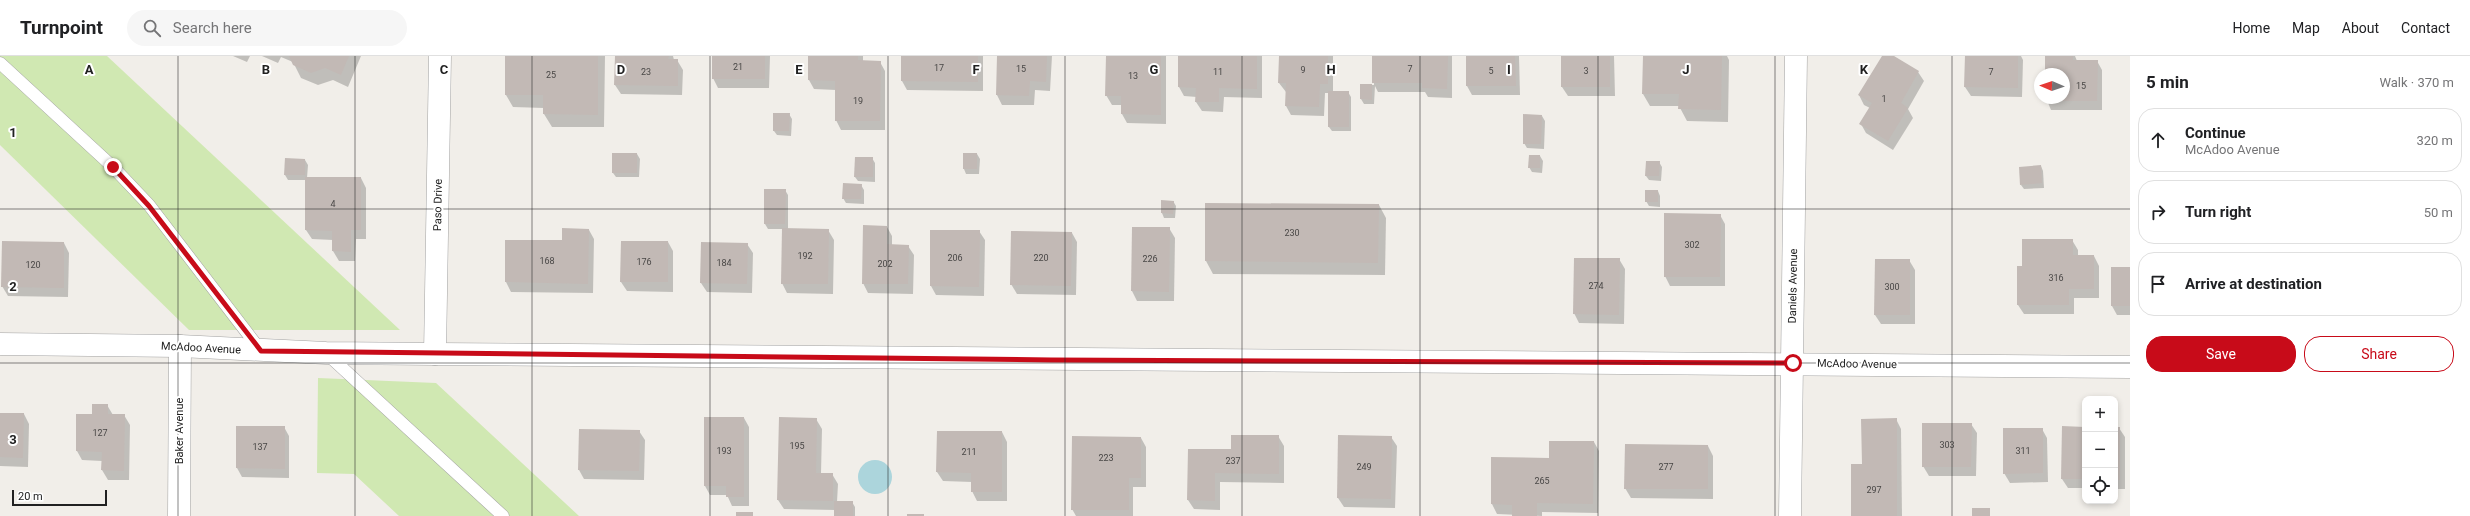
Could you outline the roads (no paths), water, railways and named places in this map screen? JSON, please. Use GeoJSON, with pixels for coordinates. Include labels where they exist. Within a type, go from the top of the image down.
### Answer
{"type":"FeatureCollection","features":[{"type":"Feature","properties":{"kind":"street","name":"Paso Drive"},"geometry":{"type":"LineString","coordinates":[[436,354],[440,56]]}},
{"type":"Feature","properties":{"kind":"street","name":"Daniels Avenue"},"geometry":{"type":"LineString","coordinates":[[1790,516],[1796,56]]}},
{"type":"Feature","properties":{"kind":"street","name":"McAdoo Avenue"},"geometry":{"type":"LineString","coordinates":[[0,344],[180,346],[326,353],[1035,360],[1793,363],[2130,367]]}},
{"type":"Feature","properties":{"kind":"street","name":"Baker Avenue"},"geometry":{"type":"LineString","coordinates":[[179,516],[180,346]]}},
{"type":"Feature","properties":{"kind":"lane"},"geometry":{"type":"LineString","coordinates":[[0,63],[113,167],[149,206],[261,351]]}},
{"type":"Feature","properties":{"kind":"lane"},"geometry":{"type":"LineString","coordinates":[[326,353],[503,516]]}},
{"type":"Feature","properties":{"kind":"water"},"geometry":{"type":"Polygon","coordinates":[[[872,460],[878,460],[882,461],[889,467],[892,477],[891,484],[885,491],[878,494],[872,494],[868,493],[861,487],[858,480],[858,474],[859,470],[865,463],[872,460]]]}}]}
